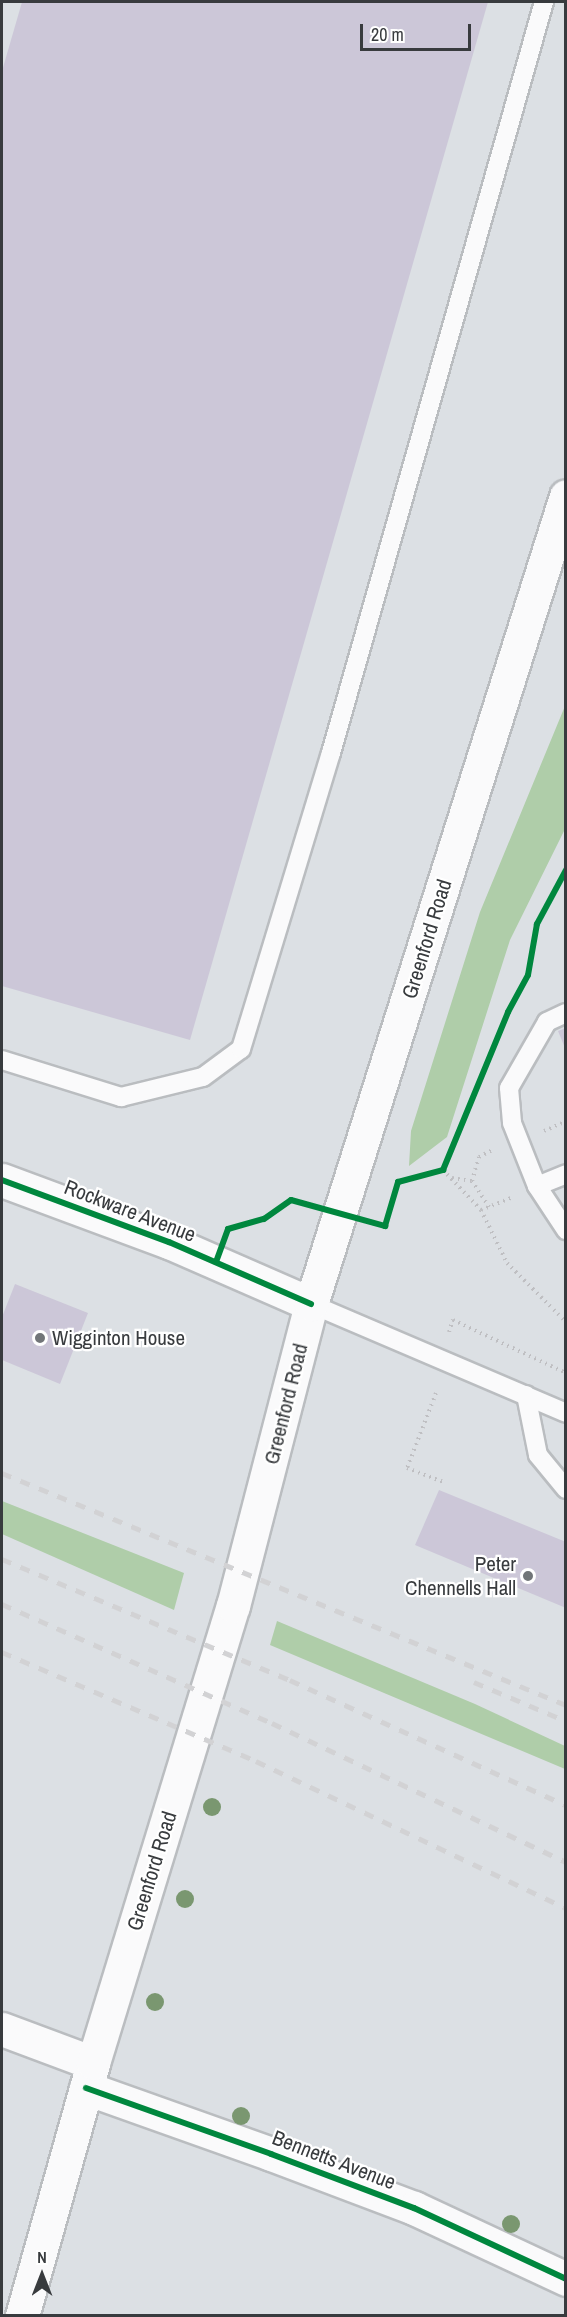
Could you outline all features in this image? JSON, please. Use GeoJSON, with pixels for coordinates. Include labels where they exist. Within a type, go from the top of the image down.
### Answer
{"type":"FeatureCollection","features":[{"type":"Feature","properties":{"kind":"main road","name":"Greenford Road"},"geometry":{"type":"LineString","coordinates":[[22,2316],[89,2076],[233,1606],[311,1304],[566,496]]}},
{"type":"Feature","properties":{"kind":"main road","name":"Rockware Avenue"},"geometry":{"type":"LineString","coordinates":[[2,1180],[169,1242],[311,1304]]}},
{"type":"Feature","properties":{"kind":"main road","name":"Bennetts Avenue"},"geometry":{"type":"LineString","coordinates":[[2,2029],[89,2076],[271,2154],[414,2208],[566,2279]]}},
{"type":"Feature","properties":{"kind":"lane"},"geometry":{"type":"LineString","coordinates":[[2,1060],[121,1097],[203,1077],[242,1049],[334,742],[544,2]]}},
{"type":"Feature","properties":{"kind":"lane"},"geometry":{"type":"LineString","coordinates":[[566,1013],[547,1022],[509,1088],[512,1123],[537,1186],[566,1230]]}},
{"type":"Feature","properties":{"kind":"lane"},"geometry":{"type":"LineString","coordinates":[[537,1186],[566,1174]]}},
{"type":"Feature","properties":{"kind":"lane","name":"Rockware Avenue"},"geometry":{"type":"LineString","coordinates":[[311,1304],[566,1413]]}},
{"type":"Feature","properties":{"kind":"lane"},"geometry":{"type":"LineString","coordinates":[[525,1395],[538,1455],[566,1489]]}},
{"type":"Feature","properties":{"kind":"path"},"geometry":{"type":"LineString","coordinates":[[443,1170],[447,1161]]}},
{"type":"Feature","properties":{"kind":"path"},"geometry":{"type":"LineString","coordinates":[[432,1173],[443,1170]]}},
{"type":"Feature","properties":{"kind":"path"},"geometry":{"type":"LineString","coordinates":[[443,1170],[481,1210],[507,1263],[566,1322]]}},
{"type":"Feature","properties":{"kind":"path"},"geometry":{"type":"LineString","coordinates":[[450,1178],[472,1180]]}},
{"type":"Feature","properties":{"kind":"path"},"geometry":{"type":"LineString","coordinates":[[481,1210],[537,1186]]}},
{"type":"Feature","properties":{"kind":"path"},"geometry":{"type":"LineString","coordinates":[[453,1320],[566,1373]]}},
{"type":"Feature","properties":{"kind":"path"},"geometry":{"type":"LineString","coordinates":[[436,1393],[406,1468],[444,1482]]}},
{"type":"Feature","properties":{"kind":"green space"},"geometry":{"type":"Polygon","coordinates":[[[565,706],[565,829],[510,940],[447,1137],[409,1166],[411,1131],[480,912],[565,706]]]}},
{"type":"Feature","properties":{"kind":"green space"},"geometry":{"type":"Polygon","coordinates":[[[2,1501],[184,1573],[174,1610],[2,1534],[2,1501]]]}},
{"type":"Feature","properties":{"kind":"green space"},"geometry":{"type":"Polygon","coordinates":[[[277,1621],[475,1704],[565,1746],[565,1769],[270,1645],[277,1621]]]}},
{"type":"Feature","properties":{"kind":"building"},"geometry":{"type":"Polygon","coordinates":[[[22,2],[488,2],[190,1040],[2,986],[2,71],[22,2]]]}},
{"type":"Feature","properties":{"kind":"building"},"geometry":{"type":"Polygon","coordinates":[[[566,1028],[566,1048],[565,1048],[558,1031],[566,1028]]]}},
{"type":"Feature","properties":{"kind":"building","name":"Wigginton House"},"geometry":{"type":"Polygon","coordinates":[[[15,1284],[88,1313],[60,1384],[2,1360],[2,1317],[15,1284]]]}},
{"type":"Feature","properties":{"kind":"building","name":"Peter Chennells Hall"},"geometry":{"type":"Polygon","coordinates":[[[439,1490],[566,1542],[566,1608],[415,1545],[439,1490]]]}},
{"type":"Feature","properties":{"kind":"railway"},"geometry":{"type":"LineString","coordinates":[[2,1473],[566,1705]]}},
{"type":"Feature","properties":{"kind":"railway"},"geometry":{"type":"LineString","coordinates":[[2,1559],[290,1680],[566,1805]]}},
{"type":"Feature","properties":{"kind":"railway"},"geometry":{"type":"LineString","coordinates":[[2,1604],[272,1723],[566,1862]]}},
{"type":"Feature","properties":{"kind":"railway"},"geometry":{"type":"LineString","coordinates":[[2,1652],[256,1761],[566,1908]]}},
{"type":"Feature","properties":{"kind":"railway"},"geometry":{"type":"LineString","coordinates":[[474,1682],[566,1721]]}},
{"type":"Feature","properties":{"kind":"cycle path"},"geometry":{"type":"LineString","coordinates":[[216,1262],[228,1229],[264,1219],[291,1200],[385,1226],[398,1182],[443,1170],[508,1012],[528,975],[537,924],[566,870]]}},
{"type":"Feature","properties":{"kind":"cycle path"},"geometry":{"type":"LineString","coordinates":[[2,1180],[169,1242],[311,1304]]}},
{"type":"Feature","properties":{"kind":"cycle path"},"geometry":{"type":"LineString","coordinates":[[86,2088],[414,2208],[566,2279]]}},
{"type":"Feature","properties":{"kind":"place","name":"Wigginton House"},"geometry":{"type":"Point","coordinates":[40,1338]}},
{"type":"Feature","properties":{"kind":"place","name":"Peter Chennells Hall"},"geometry":{"type":"Point","coordinates":[528,1576]}}]}
